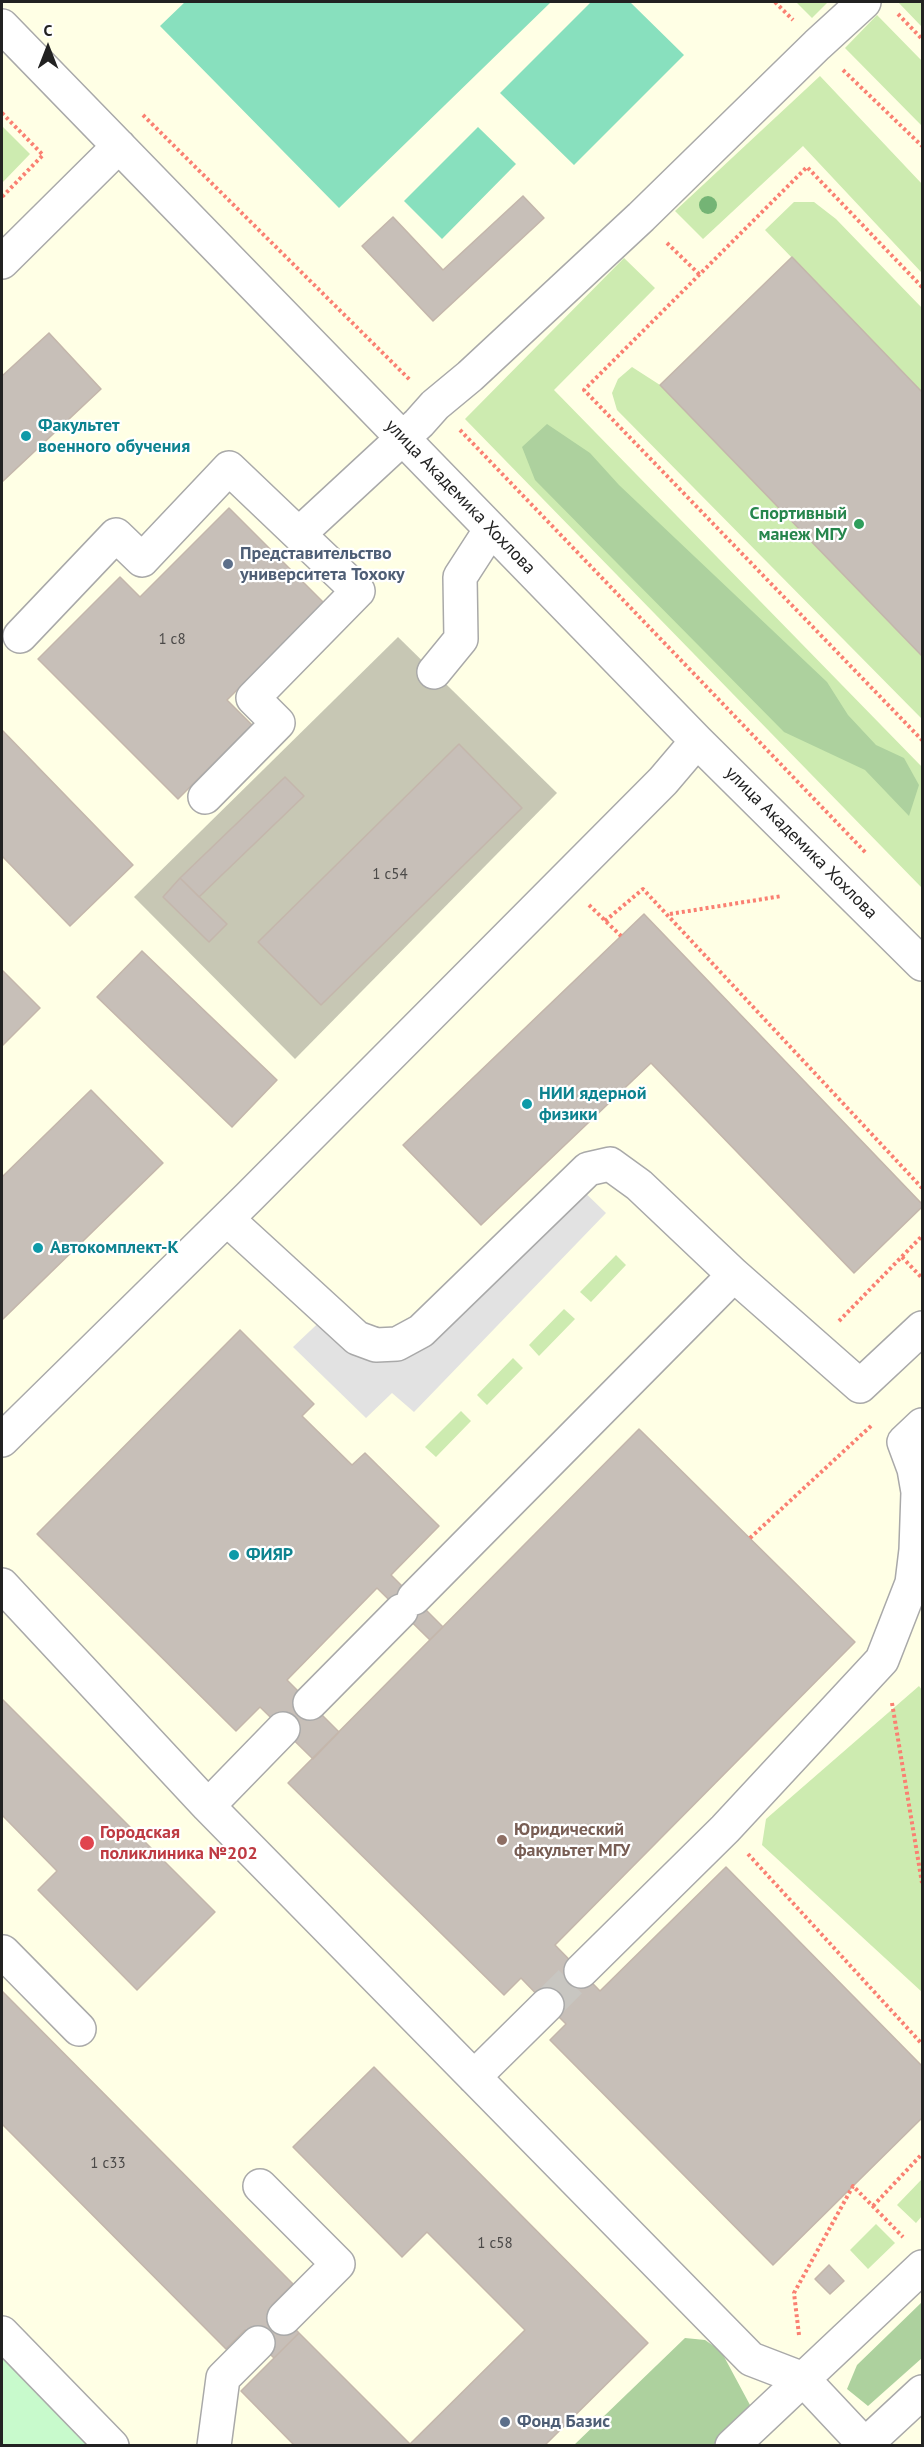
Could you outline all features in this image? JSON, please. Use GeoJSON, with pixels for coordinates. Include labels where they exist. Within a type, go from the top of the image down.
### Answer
{"type":"FeatureCollection","features":[{"type":"Feature","properties":{"kind":"street"},"geometry":{"type":"LineString","coordinates":[[299,534],[419,423],[435,405],[470,376],[641,217],[817,45],[878,5]]}},
{"type":"Feature","properties":{"kind":"street","name":"улица Академика Хохлова"},"geometry":{"type":"LineString","coordinates":[[2,26],[697,741],[922,964]]}},
{"type":"Feature","properties":{"kind":"street"},"geometry":{"type":"LineString","coordinates":[[2,262],[119,146]]}},
{"type":"Feature","properties":{"kind":"street"},"geometry":{"type":"LineString","coordinates":[[20,636],[116,535],[142,560],[229,468],[358,591],[253,698],[278,723],[206,797]]}},
{"type":"Feature","properties":{"kind":"street"},"geometry":{"type":"LineString","coordinates":[[434,672],[461,639],[460,577],[491,529]]}},
{"type":"Feature","properties":{"kind":"street"},"geometry":{"type":"LineString","coordinates":[[2,1440],[227,1219],[663,781],[697,741]]}},
{"type":"Feature","properties":{"kind":"street"},"geometry":{"type":"LineString","coordinates":[[227,1219],[357,1338],[376,1345],[397,1344],[421,1331],[588,1169],[610,1164],[620,1170],[860,1386],[922,1328]]}},
{"type":"Feature","properties":{"kind":"street"},"geometry":{"type":"LineString","coordinates":[[310,1703],[734,1275]]}},
{"type":"Feature","properties":{"kind":"street"},"geometry":{"type":"LineString","coordinates":[[581,1971],[725,1829],[882,1660],[912,1583],[916,1550],[918,1492],[914,1469],[904,1442],[922,1425]]}},
{"type":"Feature","properties":{"kind":"street"},"geometry":{"type":"LineString","coordinates":[[2,1585],[208,1806],[751,2359],[803,2379],[865,2445],[922,2392]]}},
{"type":"Feature","properties":{"kind":"street"},"geometry":{"type":"LineString","coordinates":[[208,1806],[283,1730]]}},
{"type":"Feature","properties":{"kind":"street"},"geometry":{"type":"LineString","coordinates":[[2,1954],[3,1952],[79,2029]]}},
{"type":"Feature","properties":{"kind":"street"},"geometry":{"type":"LineString","coordinates":[[474,2077],[548,2005]]}},
{"type":"Feature","properties":{"kind":"street"},"geometry":{"type":"LineString","coordinates":[[260,2186],[338,2264],[284,2318]]}},
{"type":"Feature","properties":{"kind":"street"},"geometry":{"type":"LineString","coordinates":[[732,2445],[803,2379],[914,2253]]}},
{"type":"Feature","properties":{"kind":"street"},"geometry":{"type":"LineString","coordinates":[[2,2332],[112,2445]]}},
{"type":"Feature","properties":{"kind":"street"},"geometry":{"type":"LineString","coordinates":[[214,2445],[223,2378],[258,2343]]}},
{"type":"Feature","properties":{"kind":"path"},"geometry":{"type":"LineString","coordinates":[[775,2],[922,146]]}},
{"type":"Feature","properties":{"kind":"path"},"geometry":{"type":"LineString","coordinates":[[878,5],[922,39]]}},
{"type":"Feature","properties":{"kind":"path"},"geometry":{"type":"LineString","coordinates":[[138,111],[435,405],[873,861]]}},
{"type":"Feature","properties":{"kind":"path"},"geometry":{"type":"LineString","coordinates":[[2,113],[43,155],[2,197]]}},
{"type":"Feature","properties":{"kind":"path"},"geometry":{"type":"LineString","coordinates":[[922,287],[807,167],[584,390],[922,740]]}},
{"type":"Feature","properties":{"kind":"path"},"geometry":{"type":"LineString","coordinates":[[641,217],[700,275]]}},
{"type":"Feature","properties":{"kind":"path"},"geometry":{"type":"LineString","coordinates":[[605,921],[643,889],[922,1188]]}},
{"type":"Feature","properties":{"kind":"path"},"geometry":{"type":"LineString","coordinates":[[669,915],[782,896]]}},
{"type":"Feature","properties":{"kind":"path"},"geometry":{"type":"LineString","coordinates":[[582,898],[621,936]]}},
{"type":"Feature","properties":{"kind":"path"},"geometry":{"type":"LineString","coordinates":[[814,1345],[922,1236]]}},
{"type":"Feature","properties":{"kind":"path"},"geometry":{"type":"LineString","coordinates":[[902,1257],[922,1278]]}},
{"type":"Feature","properties":{"kind":"path"},"geometry":{"type":"LineString","coordinates":[[750,1538],[879,1418]]}},
{"type":"Feature","properties":{"kind":"path"},"geometry":{"type":"LineString","coordinates":[[882,1660],[893,1709],[922,1883]]}},
{"type":"Feature","properties":{"kind":"path"},"geometry":{"type":"LineString","coordinates":[[725,1829],[922,2044]]}},
{"type":"Feature","properties":{"kind":"path"},"geometry":{"type":"LineString","coordinates":[[873,2206],[922,2155]]}},
{"type":"Feature","properties":{"kind":"path"},"geometry":{"type":"LineString","coordinates":[[803,2379],[794,2293],[853,2186],[914,2253]]}},
{"type":"Feature","properties":{"kind":"shaded area"},"geometry":{"type":"Polygon","coordinates":[[[2,2],[922,2],[922,2445],[2,2445],[2,2]]]}},
{"type":"Feature","properties":{"kind":"shaded area"},"geometry":{"type":"Polygon","coordinates":[[[398,637],[557,793],[295,1059],[134,897],[398,637]]]}},
{"type":"Feature","properties":{"kind":"shaded area"},"geometry":{"type":"Polygon","coordinates":[[[574,1182],[606,1213],[414,1412],[392,1393],[366,1418],[293,1347],[329,1313],[383,1345],[574,1182]]]}},
{"type":"Feature","properties":{"kind":"green space"},"geometry":{"type":"Polygon","coordinates":[[[185,2],[551,2],[339,208],[160,26],[185,2]]]}},
{"type":"Feature","properties":{"kind":"green space"},"geometry":{"type":"Polygon","coordinates":[[[591,2],[630,2],[684,55],[574,165],[500,93],[591,2]]]}},
{"type":"Feature","properties":{"kind":"green space"},"geometry":{"type":"Polygon","coordinates":[[[796,2],[828,2],[812,18],[796,2]]]}},
{"type":"Feature","properties":{"kind":"green space"},"geometry":{"type":"Polygon","coordinates":[[[898,2],[922,2],[922,27],[898,2]]]}},
{"type":"Feature","properties":{"kind":"green space"},"geometry":{"type":"Polygon","coordinates":[[[877,15],[922,61],[922,126],[845,48],[877,15]]]}},
{"type":"Feature","properties":{"kind":"green space"},"geometry":{"type":"Polygon","coordinates":[[[820,76],[922,184],[922,273],[803,146],[703,239],[675,211],[820,76]]]}},
{"type":"Feature","properties":{"kind":"green space"},"geometry":{"type":"Polygon","coordinates":[[[2,126],[30,154],[2,183],[2,126]]]}},
{"type":"Feature","properties":{"kind":"green space"},"geometry":{"type":"Polygon","coordinates":[[[478,127],[516,164],[442,239],[404,201],[478,127]]]}},
{"type":"Feature","properties":{"kind":"green space"},"geometry":{"type":"Polygon","coordinates":[[[794,202],[814,202],[836,219],[922,308],[922,392],[765,230],[794,202]]]}},
{"type":"Feature","properties":{"kind":"green space"},"geometry":{"type":"Polygon","coordinates":[[[624,258],[655,288],[554,390],[922,767],[922,888],[465,419],[624,258]]]}},
{"type":"Feature","properties":{"kind":"green space"},"geometry":{"type":"Polygon","coordinates":[[[632,367],[660,385],[922,656],[922,719],[617,410],[612,393],[618,379],[632,367]]]}},
{"type":"Feature","properties":{"kind":"green space"},"geometry":{"type":"Polygon","coordinates":[[[547,424],[590,453],[619,485],[827,682],[848,715],[876,745],[904,758],[919,785],[909,816],[865,770],[784,732],[535,480],[522,447],[547,424]]]}},
{"type":"Feature","properties":{"kind":"green space"},"geometry":{"type":"Polygon","coordinates":[[[616,1255],[626,1265],[591,1302],[580,1292],[616,1255]]]}},
{"type":"Feature","properties":{"kind":"green space"},"geometry":{"type":"Polygon","coordinates":[[[564,1309],[575,1319],[539,1356],[529,1345],[564,1309]]]}},
{"type":"Feature","properties":{"kind":"green space"},"geometry":{"type":"Polygon","coordinates":[[[513,1358],[523,1368],[487,1405],[477,1395],[513,1358]]]}},
{"type":"Feature","properties":{"kind":"green space"},"geometry":{"type":"Polygon","coordinates":[[[461,1411],[471,1421],[436,1457],[425,1447],[461,1411]]]}},
{"type":"Feature","properties":{"kind":"green space"},"geometry":{"type":"Polygon","coordinates":[[[919,1686],[922,1690],[922,1992],[762,1845],[766,1819],[919,1686]]]}},
{"type":"Feature","properties":{"kind":"green space"},"geometry":{"type":"Polygon","coordinates":[[[922,2179],[922,2216],[916,2223],[897,2205],[922,2179]]]}},
{"type":"Feature","properties":{"kind":"green space"},"geometry":{"type":"Polygon","coordinates":[[[876,2224],[895,2243],[868,2269],[850,2250],[876,2224]]]}},
{"type":"Feature","properties":{"kind":"green space"},"geometry":{"type":"Polygon","coordinates":[[[922,2302],[922,2358],[868,2406],[847,2389],[857,2365],[922,2302]]]}},
{"type":"Feature","properties":{"kind":"green space"},"geometry":{"type":"Polygon","coordinates":[[[685,2338],[705,2340],[721,2351],[750,2405],[737,2422],[713,2445],[573,2446],[685,2338]]]}},
{"type":"Feature","properties":{"kind":"green space"},"geometry":{"type":"Polygon","coordinates":[[[2,2348],[97,2445],[2,2445],[2,2348]]]}},
{"type":"Feature","properties":{"kind":"building"},"geometry":{"type":"Polygon","coordinates":[[[523,196],[544,218],[433,321],[362,246],[393,217],[443,270],[523,196]]]}},
{"type":"Feature","properties":{"kind":"building","name":"Спортивный манеж МГУ"},"geometry":{"type":"Polygon","coordinates":[[[792,257],[922,392],[922,656],[660,385],[792,257]]]}},
{"type":"Feature","properties":{"kind":"building","name":"Факультет военного обучения"},"geometry":{"type":"Polygon","coordinates":[[[49,333],[101,389],[2,482],[2,376],[49,333]]]}},
{"type":"Feature","properties":{"kind":"building"},"geometry":{"type":"Polygon","coordinates":[[[229,508],[324,603],[227,700],[252,725],[178,799],[38,659],[120,577],[140,597],[229,508]]]}},
{"type":"Feature","properties":{"kind":"building"},"geometry":{"type":"Polygon","coordinates":[[[2,730],[133,865],[70,926],[2,856],[2,730]]]}},
{"type":"Feature","properties":{"kind":"building"},"geometry":{"type":"Polygon","coordinates":[[[459,744],[522,808],[321,1005],[258,942],[459,744]]]}},
{"type":"Feature","properties":{"kind":"building"},"geometry":{"type":"Polygon","coordinates":[[[285,777],[304,796],[199,897],[180,878],[285,777]]]}},
{"type":"Feature","properties":{"kind":"building"},"geometry":{"type":"Polygon","coordinates":[[[180,878],[227,924],[209,942],[163,897],[180,878]]]}},
{"type":"Feature","properties":{"kind":"building","name":"НИИ ядерной физики"},"geometry":{"type":"Polygon","coordinates":[[[644,914],[922,1204],[922,1207],[854,1273],[651,1063],[481,1225],[403,1145],[644,914]]]}},
{"type":"Feature","properties":{"kind":"building"},"geometry":{"type":"Polygon","coordinates":[[[142,951],[277,1080],[232,1127],[97,997],[142,951]]]}},
{"type":"Feature","properties":{"kind":"building"},"geometry":{"type":"Polygon","coordinates":[[[2,970],[40,1008],[2,1046],[2,970]]]}},
{"type":"Feature","properties":{"kind":"building","name":"Автокомплект-К"},"geometry":{"type":"Polygon","coordinates":[[[91,1090],[163,1163],[2,1320],[2,1177],[91,1090]]]}},
{"type":"Feature","properties":{"kind":"building","name":"ФИЯР"},"geometry":{"type":"Polygon","coordinates":[[[240,1330],[314,1404],[302,1416],[352,1465],[365,1453],[439,1526],[391,1575],[443,1627],[430,1640],[377,1588],[287,1680],[339,1732],[313,1759],[260,1707],[236,1731],[37,1534],[240,1330]]]}},
{"type":"Feature","properties":{"kind":"building","name":"Юридический факультет МГУ"},"geometry":{"type":"Polygon","coordinates":[[[639,1429],[855,1642],[555,1945],[600,1991],[726,1867],[922,2066],[922,2118],[773,2265],[550,2040],[566,2024],[521,1978],[504,1995],[288,1783],[639,1429]]]}},
{"type":"Feature","properties":{"kind":"building","name":"Городская поликлиника №202"},"geometry":{"type":"Polygon","coordinates":[[[2,1699],[215,1912],[137,1990],[38,1890],[57,1871],[2,1815],[2,1699]]]}},
{"type":"Feature","properties":{"kind":"building"},"geometry":{"type":"Polygon","coordinates":[[[2,1991],[293,2284],[272,2305],[299,2333],[274,2358],[245,2330],[226,2349],[2,2124],[2,1991]]]}},
{"type":"Feature","properties":{"kind":"building"},"geometry":{"type":"Polygon","coordinates":[[[374,2067],[648,2343],[544,2446],[295,2446],[241,2391],[299,2333],[410,2444],[525,2330],[427,2232],[402,2257],[293,2147],[374,2067]]]}},
{"type":"Feature","properties":{"kind":"building"},"geometry":{"type":"Polygon","coordinates":[[[829,2265],[844,2281],[830,2294],[815,2279],[829,2265]]]}},
{"type":"Feature","properties":{"kind":"tunnel"},"geometry":{"type":"LineString","coordinates":[[547,2005],[581,1971]]}},
{"type":"Feature","properties":{"kind":"place","name":"Факультет военного обучения"},"geometry":{"type":"Point","coordinates":[26,436]}},
{"type":"Feature","properties":{"kind":"place","name":"Спортивный манеж МГУ"},"geometry":{"type":"Point","coordinates":[859,524]}},
{"type":"Feature","properties":{"kind":"place","name":"Представительство университета Тохоку"},"geometry":{"type":"Point","coordinates":[228,564]}},
{"type":"Feature","properties":{"kind":"place","name":"НИИ ядерной физики"},"geometry":{"type":"Point","coordinates":[527,1104]}},
{"type":"Feature","properties":{"kind":"place","name":"Автокомплект-К"},"geometry":{"type":"Point","coordinates":[38,1248]}},
{"type":"Feature","properties":{"kind":"place","name":"ФИЯР"},"geometry":{"type":"Point","coordinates":[234,1555]}},
{"type":"Feature","properties":{"kind":"place","name":"Юридический факультет МГУ"},"geometry":{"type":"Point","coordinates":[502,1840]}},
{"type":"Feature","properties":{"kind":"place","name":"Городская поликлиника №202"},"geometry":{"type":"Point","coordinates":[87,1843]}},
{"type":"Feature","properties":{"kind":"place","name":"Фонд Базис"},"geometry":{"type":"Point","coordinates":[505,2422]}}]}
